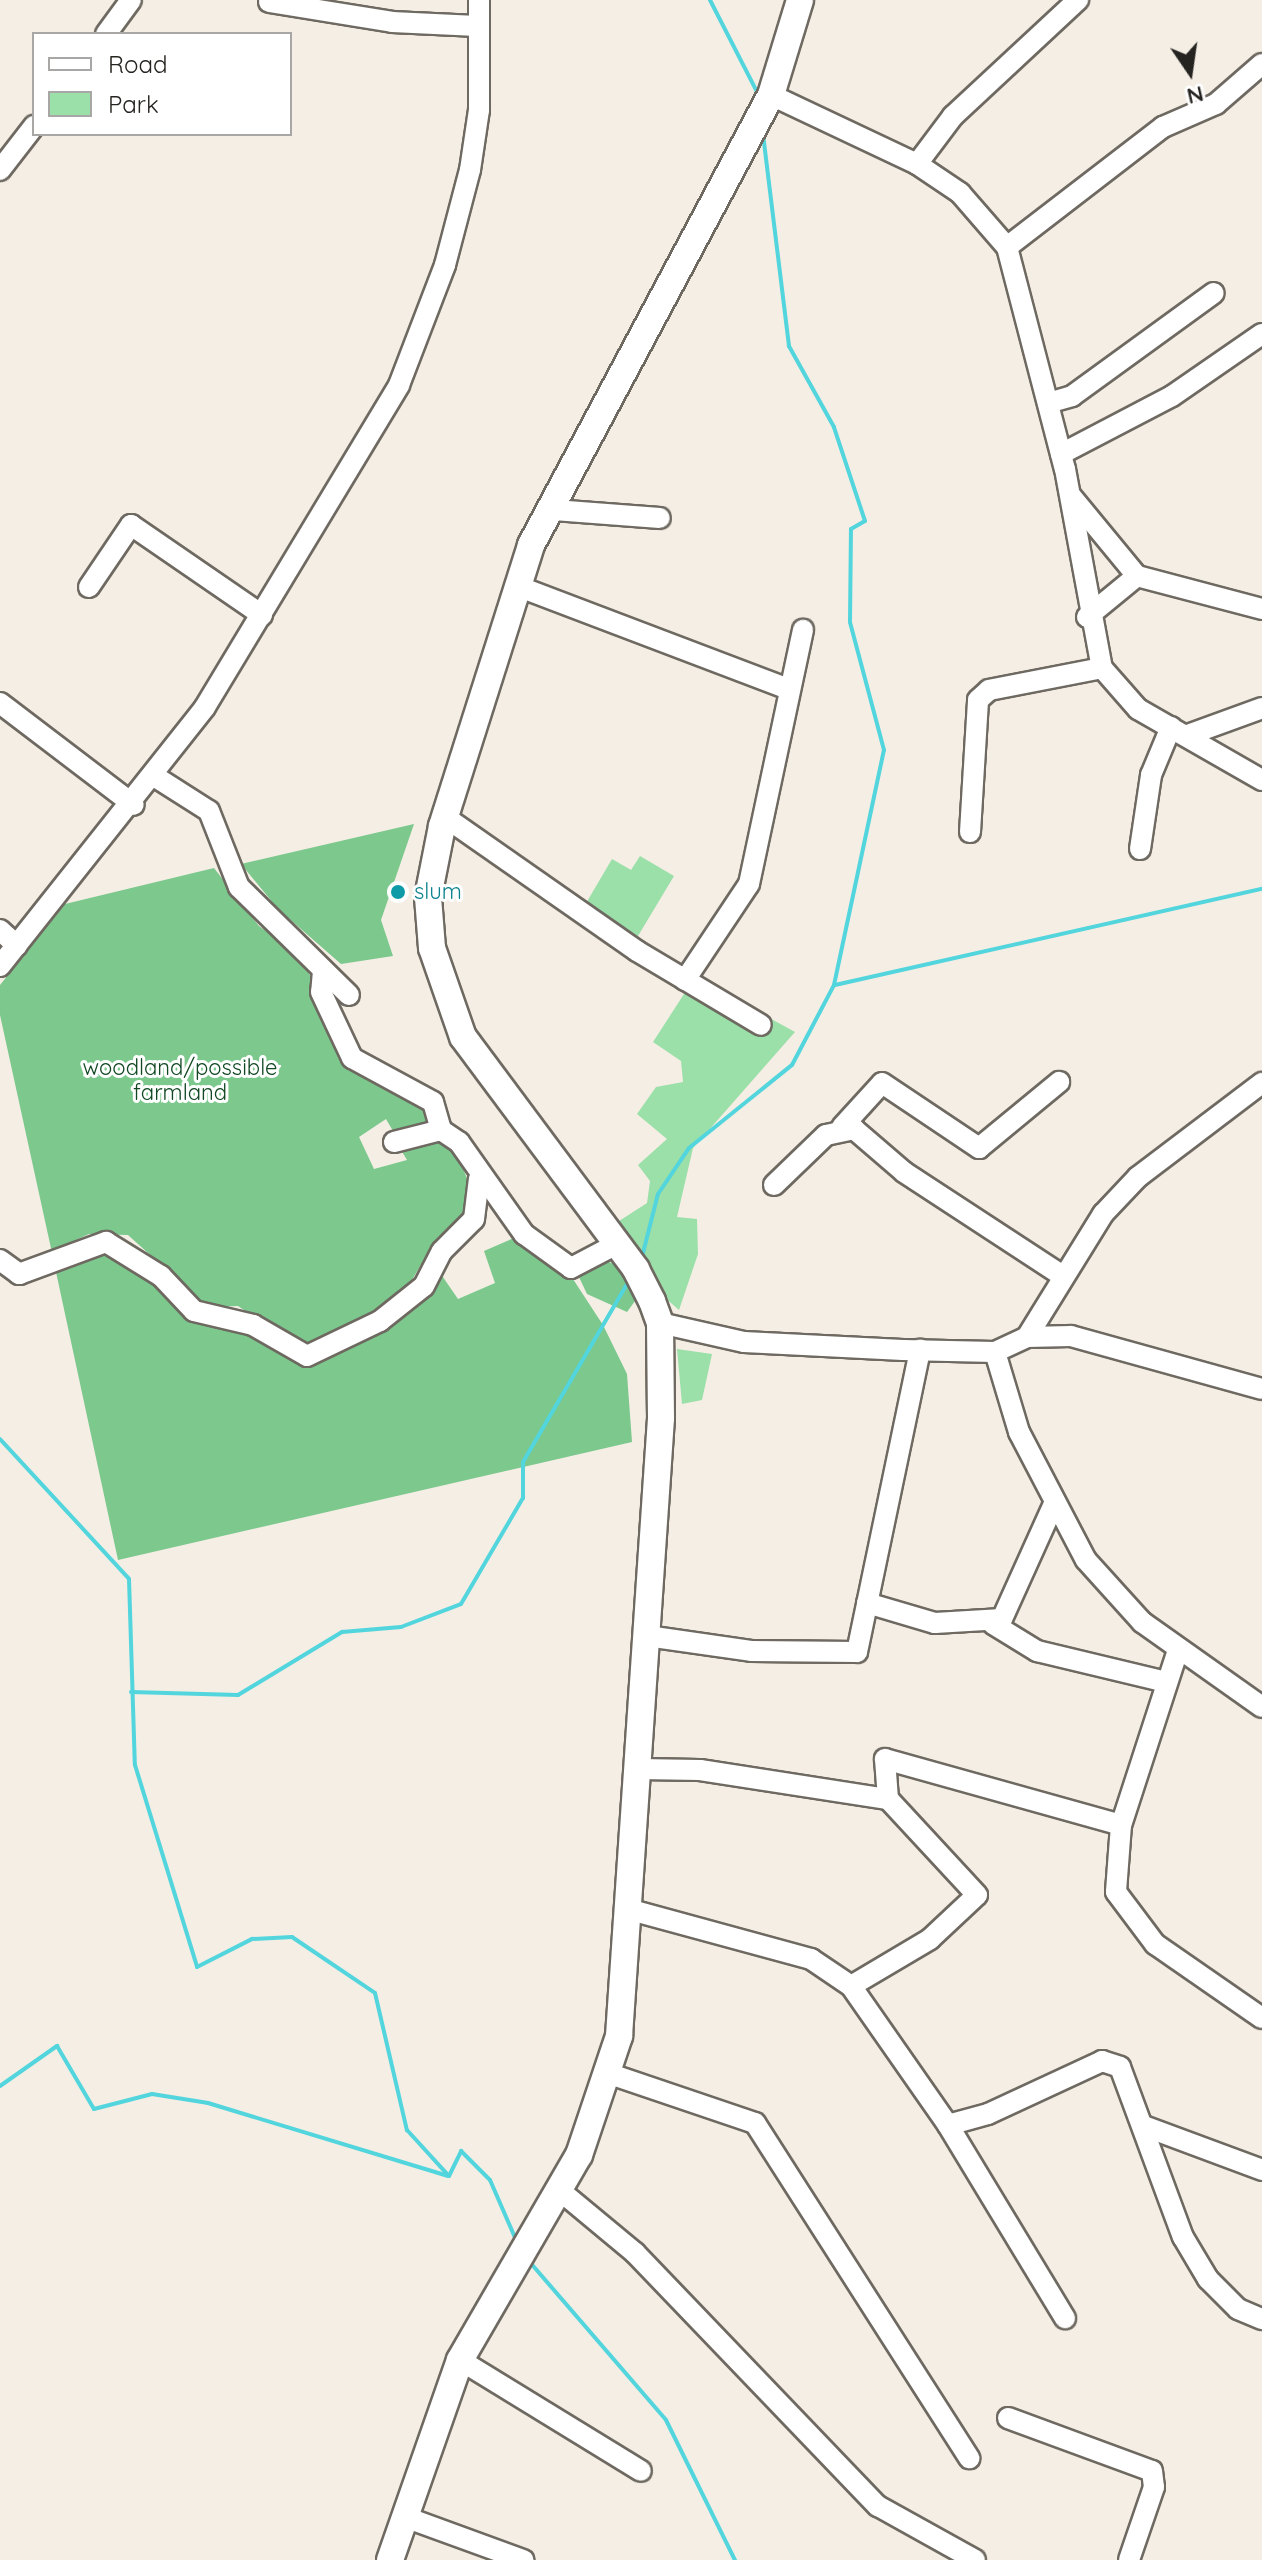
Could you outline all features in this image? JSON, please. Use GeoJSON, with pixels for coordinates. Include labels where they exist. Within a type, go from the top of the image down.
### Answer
{"type":"FeatureCollection","features":[{"type":"Feature","properties":{"kind":"main road"},"geometry":{"type":"LineString","coordinates":[[390,2560],[460,2360],[558,2189],[610,2074],[631,1910],[647,1636],[660,1323],[617,1244],[520,1119],[449,1004],[428,897],[445,817],[517,586],[771,95],[800,0]]}},
{"type":"Feature","properties":{"kind":"street"},"geometry":{"type":"LineString","coordinates":[[107,32],[131,0]]}},
{"type":"Feature","properties":{"kind":"street"},"geometry":{"type":"LineString","coordinates":[[0,966],[134,805],[262,615],[363,455],[422,331],[470,170],[479,110],[479,0]]}},
{"type":"Feature","properties":{"kind":"street"},"geometry":{"type":"LineString","coordinates":[[917,164],[953,116],[1078,0]]}},
{"type":"Feature","properties":{"kind":"street"},"geometry":{"type":"LineString","coordinates":[[269,2],[392,22],[477,26]]}},
{"type":"Feature","properties":{"kind":"street"},"geometry":{"type":"LineString","coordinates":[[1007,247],[1163,127],[1216,104],[1262,64]]}},
{"type":"Feature","properties":{"kind":"street"},"geometry":{"type":"LineString","coordinates":[[771,95],[917,164],[960,193],[1007,247],[1071,496],[1087,617],[1102,668],[1118,693],[1262,780]]}},
{"type":"Feature","properties":{"kind":"street"},"geometry":{"type":"LineString","coordinates":[[0,170],[32,129]]}},
{"type":"Feature","properties":{"kind":"street"},"geometry":{"type":"LineString","coordinates":[[1048,403],[1072,396],[1214,293]]}},
{"type":"Feature","properties":{"kind":"street"},"geometry":{"type":"LineString","coordinates":[[1061,454],[1172,396],[1262,334]]}},
{"type":"Feature","properties":{"kind":"street"},"geometry":{"type":"LineString","coordinates":[[1071,496],[1137,576],[1262,609]]}},
{"type":"Feature","properties":{"kind":"street"},"geometry":{"type":"LineString","coordinates":[[554,510],[660,518]]}},
{"type":"Feature","properties":{"kind":"street"},"geometry":{"type":"LineString","coordinates":[[89,587],[131,525],[262,615]]}},
{"type":"Feature","properties":{"kind":"street"},"geometry":{"type":"LineString","coordinates":[[1087,617],[1137,576]]}},
{"type":"Feature","properties":{"kind":"street"},"geometry":{"type":"LineString","coordinates":[[517,586],[785,688]]}},
{"type":"Feature","properties":{"kind":"street"},"geometry":{"type":"LineString","coordinates":[[685,980],[749,884],[785,688],[803,630]]}},
{"type":"Feature","properties":{"kind":"street"},"geometry":{"type":"LineString","coordinates":[[970,832],[978,700],[989,690],[1102,668]]}},
{"type":"Feature","properties":{"kind":"street"},"geometry":{"type":"LineString","coordinates":[[0,703],[134,805]]}},
{"type":"Feature","properties":{"kind":"street"},"geometry":{"type":"LineString","coordinates":[[1140,849],[1157,754],[1179,731],[1262,708]]}},
{"type":"Feature","properties":{"kind":"street"},"geometry":{"type":"LineString","coordinates":[[154,776],[209,811],[239,887],[349,995]]}},
{"type":"Feature","properties":{"kind":"street"},"geometry":{"type":"LineString","coordinates":[[445,817],[685,980],[761,1025]]}},
{"type":"Feature","properties":{"kind":"street"},"geometry":{"type":"LineString","coordinates":[[0,930],[17,946]]}},
{"type":"Feature","properties":{"kind":"street"},"geometry":{"type":"LineString","coordinates":[[323,971],[321,992],[352,1058],[433,1102],[441,1130],[459,1142],[479,1178],[524,1234],[571,1268],[617,1244]]}},
{"type":"Feature","properties":{"kind":"street"},"geometry":{"type":"LineString","coordinates":[[774,1185],[842,1127],[882,1083],[979,1148],[1059,1082]]}},
{"type":"Feature","properties":{"kind":"street"},"geometry":{"type":"LineString","coordinates":[[1027,1337],[1060,1274],[1138,1177],[1262,1083]]}},
{"type":"Feature","properties":{"kind":"street"},"geometry":{"type":"LineString","coordinates":[[842,1127],[1060,1274]]}},
{"type":"Feature","properties":{"kind":"street"},"geometry":{"type":"LineString","coordinates":[[394,1142],[441,1130]]}},
{"type":"Feature","properties":{"kind":"street"},"geometry":{"type":"LineString","coordinates":[[0,1260],[19,1274],[106,1242],[161,1276],[194,1311],[253,1325],[307,1356],[380,1321],[424,1286],[442,1251],[474,1219],[479,1178]]}},
{"type":"Feature","properties":{"kind":"street"},"geometry":{"type":"LineString","coordinates":[[660,1323],[744,1342],[920,1350],[995,1352],[1027,1337],[1102,1342],[1262,1389]]}},
{"type":"Feature","properties":{"kind":"street"},"geometry":{"type":"LineString","coordinates":[[647,1636],[751,1651],[852,1654],[867,1603],[920,1350]]}},
{"type":"Feature","properties":{"kind":"street"},"geometry":{"type":"LineString","coordinates":[[995,1352],[1019,1432],[1054,1504],[1113,1592],[1178,1650],[1262,1707]]}},
{"type":"Feature","properties":{"kind":"street"},"geometry":{"type":"LineString","coordinates":[[993,1624],[1021,1587],[1054,1504]]}},
{"type":"Feature","properties":{"kind":"street"},"geometry":{"type":"LineString","coordinates":[[867,1603],[935,1623],[993,1624],[1037,1651],[1166,1682]]}},
{"type":"Feature","properties":{"kind":"street"},"geometry":{"type":"LineString","coordinates":[[1178,1650],[1121,1825],[1116,1892],[1124,1911],[1155,1944],[1262,2018]]}},
{"type":"Feature","properties":{"kind":"street"},"geometry":{"type":"LineString","coordinates":[[888,1799],[888,1759],[1121,1825]]}},
{"type":"Feature","properties":{"kind":"street"},"geometry":{"type":"LineString","coordinates":[[639,1769],[700,1770],[888,1799],[977,1895],[930,1939],[851,1986]]}},
{"type":"Feature","properties":{"kind":"street"},"geometry":{"type":"LineString","coordinates":[[631,1910],[811,1959],[851,1986],[948,2125],[1065,2318]]}},
{"type":"Feature","properties":{"kind":"street"},"geometry":{"type":"LineString","coordinates":[[948,2125],[988,2114],[1102,2061],[1120,2067],[1195,2258],[1238,2309],[1262,2319]]}},
{"type":"Feature","properties":{"kind":"street"},"geometry":{"type":"LineString","coordinates":[[610,2074],[755,2123],[969,2458]]}},
{"type":"Feature","properties":{"kind":"street"},"geometry":{"type":"LineString","coordinates":[[1144,2126],[1262,2170]]}},
{"type":"Feature","properties":{"kind":"street"},"geometry":{"type":"LineString","coordinates":[[558,2189],[635,2253],[878,2506],[975,2560]]}},
{"type":"Feature","properties":{"kind":"street"},"geometry":{"type":"LineString","coordinates":[[460,2360],[641,2471]]}},
{"type":"Feature","properties":{"kind":"street"},"geometry":{"type":"LineString","coordinates":[[1008,2418],[1152,2471],[1154,2487],[1129,2560]]}},
{"type":"Feature","properties":{"kind":"street"},"geometry":{"type":"LineString","coordinates":[[405,2517],[523,2560]]}},
{"type":"Feature","properties":{"kind":"green space"},"geometry":{"type":"Polygon","coordinates":[[[414,824],[381,920],[393,956],[341,964],[278,909],[241,864],[414,824]]]}},
{"type":"Feature","properties":{"kind":"green space"},"geometry":{"type":"Polygon","coordinates":[[[640,856],[674,876],[638,936],[585,905],[612,859],[631,870],[640,856]]]}},
{"type":"Feature","properties":{"kind":"green space","name":"woodland/possible farmland"},"geometry":{"type":"Polygon","coordinates":[[[214,868],[259,926],[298,953],[364,1077],[424,1099],[431,1123],[393,1131],[386,1119],[359,1137],[374,1169],[407,1160],[398,1145],[431,1137],[455,1147],[474,1197],[475,1207],[420,1266],[395,1310],[297,1347],[238,1306],[208,1307],[128,1235],[89,1234],[67,1244],[54,1262],[0,1015],[0,985],[65,904],[214,868]]]}},
{"type":"Feature","properties":{"kind":"green space"},"geometry":{"type":"Polygon","coordinates":[[[695,977],[795,1032],[693,1148],[677,1217],[697,1219],[698,1254],[679,1310],[656,1290],[616,1223],[647,1203],[650,1181],[638,1165],[667,1139],[637,1114],[656,1087],[683,1082],[681,1061],[653,1042],[695,977]]]}},
{"type":"Feature","properties":{"kind":"green space"},"geometry":{"type":"Polygon","coordinates":[[[523,1234],[569,1273],[603,1325],[627,1374],[632,1442],[118,1560],[56,1272],[74,1251],[96,1244],[210,1319],[244,1325],[276,1351],[310,1355],[407,1314],[436,1267],[458,1299],[495,1283],[484,1251],[523,1234]]]}},
{"type":"Feature","properties":{"kind":"green space"},"geometry":{"type":"Polygon","coordinates":[[[604,1260],[621,1267],[635,1301],[627,1312],[587,1294],[579,1277],[604,1260]]]}},
{"type":"Feature","properties":{"kind":"green space"},"geometry":{"type":"Polygon","coordinates":[[[677,1349],[712,1354],[702,1400],[682,1404],[677,1349]]]}},
{"type":"Feature","properties":{"kind":"waterway"},"geometry":{"type":"LineString","coordinates":[[710,0],[758,94]]}},
{"type":"Feature","properties":{"kind":"waterway"},"geometry":{"type":"LineString","coordinates":[[641,1261],[658,1194],[689,1148],[792,1065],[834,985],[884,750],[850,622],[851,529],[865,521],[834,427],[789,346],[763,134]]}},
{"type":"Feature","properties":{"kind":"waterway"},"geometry":{"type":"LineString","coordinates":[[835,985],[1262,889]]}},
{"type":"Feature","properties":{"kind":"waterway"},"geometry":{"type":"LineString","coordinates":[[131,1692],[238,1695],[342,1632],[401,1627],[461,1604],[523,1498],[523,1462],[630,1279]]}},
{"type":"Feature","properties":{"kind":"waterway"},"geometry":{"type":"LineString","coordinates":[[0,1439],[129,1579],[135,1765],[197,1967],[252,1939],[292,1937],[375,1993],[407,2130],[449,2176],[461,2151],[490,2180],[517,2242]]}},
{"type":"Feature","properties":{"kind":"waterway"},"geometry":{"type":"LineString","coordinates":[[0,2086],[57,2046],[94,2109],[152,2094],[208,2103],[448,2176]]}},
{"type":"Feature","properties":{"kind":"waterway"},"geometry":{"type":"LineString","coordinates":[[528,2260],[666,2420],[735,2560]]}},
{"type":"Feature","properties":{"kind":"place","name":"slum"},"geometry":{"type":"Point","coordinates":[398,892]}}]}
